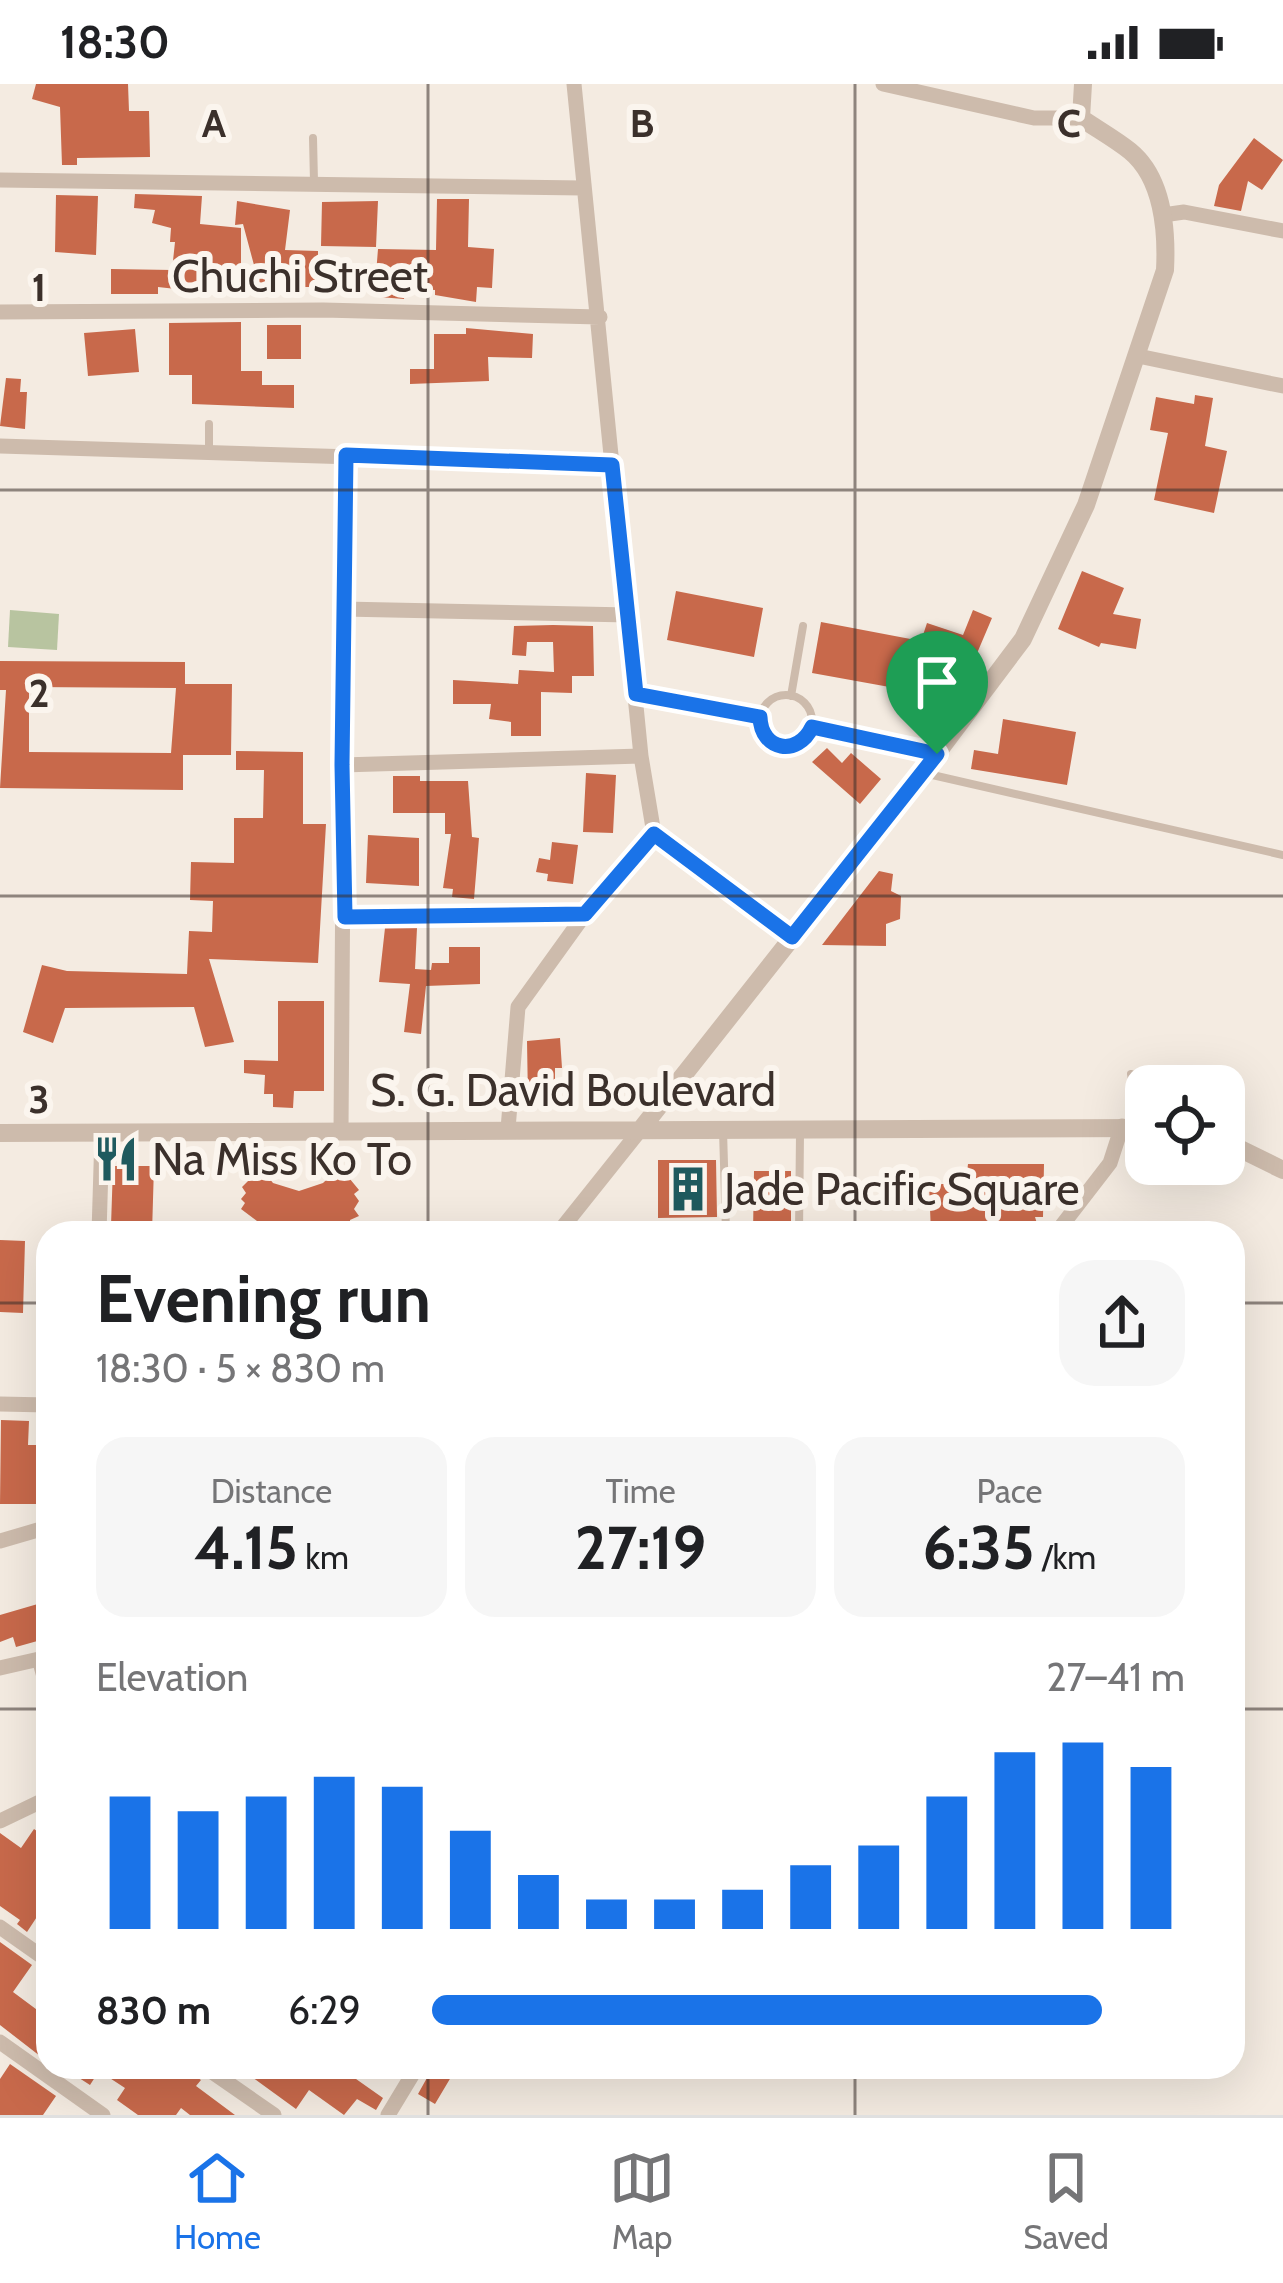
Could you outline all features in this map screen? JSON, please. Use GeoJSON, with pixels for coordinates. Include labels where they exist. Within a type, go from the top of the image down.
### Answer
{"type":"FeatureCollection","features":[{"type":"Feature","properties":{"kind":"street"},"geometry":{"type":"LineString","coordinates":[[574,84],[641,755],[654,834],[792,937]]}},
{"type":"Feature","properties":{"kind":"street"},"geometry":{"type":"LineString","coordinates":[[568,1221],[1023,639],[1086,505],[1165,269],[1163,214],[1134,154],[1081,118],[1034,118],[950,91],[884,84]]}},
{"type":"Feature","properties":{"kind":"street"},"geometry":{"type":"LineString","coordinates":[[1081,118],[1083,84]]}},
{"type":"Feature","properties":{"kind":"street"},"geometry":{"type":"LineString","coordinates":[[0,180],[584,188]]}},
{"type":"Feature","properties":{"kind":"street"},"geometry":{"type":"LineString","coordinates":[[1163,214],[1184,212],[1276,230],[1283,210]]}},
{"type":"Feature","properties":{"kind":"street","name":"Chuchi Street"},"geometry":{"type":"LineString","coordinates":[[0,312],[323,310],[600,316]]}},
{"type":"Feature","properties":{"kind":"street"},"geometry":{"type":"LineString","coordinates":[[1138,356],[1283,386]]}},
{"type":"Feature","properties":{"kind":"street"},"geometry":{"type":"LineString","coordinates":[[0,446],[612,465]]}},
{"type":"Feature","properties":{"kind":"street"},"geometry":{"type":"LineString","coordinates":[[341,1130],[346,455]]}},
{"type":"Feature","properties":{"kind":"street"},"geometry":{"type":"LineString","coordinates":[[343,609],[629,615]]}},
{"type":"Feature","properties":{"kind":"street"},"geometry":{"type":"LineString","coordinates":[[342,765],[641,755]]}},
{"type":"Feature","properties":{"kind":"street"},"geometry":{"type":"LineString","coordinates":[[508,1130],[518,1006],[585,914],[654,834]]}},
{"type":"Feature","properties":{"kind":"street"},"geometry":{"type":"LineString","coordinates":[[345,917],[585,914]]}},
{"type":"Feature","properties":{"kind":"street","name":"S. G. David Boulevard"},"geometry":{"type":"LineString","coordinates":[[0,1133],[1125,1128]]}},
{"type":"Feature","properties":{"kind":"street"},"geometry":{"type":"LineString","coordinates":[[99,1221],[102,1134]]}},
{"type":"Feature","properties":{"kind":"street"},"geometry":{"type":"LineString","coordinates":[[1065,1221],[1125,1142]]}},
{"type":"Feature","properties":{"kind":"street"},"geometry":{"type":"LineString","coordinates":[[1245,1151],[1283,1170]]}},
{"type":"Feature","properties":{"kind":"street"},"geometry":{"type":"LineString","coordinates":[[0,1404],[36,1405]]}},
{"type":"Feature","properties":{"kind":"street"},"geometry":{"type":"LineString","coordinates":[[0,1541],[36,1530]]}},
{"type":"Feature","properties":{"kind":"street"},"geometry":{"type":"LineString","coordinates":[[0,1668],[36,1659]]}},
{"type":"Feature","properties":{"kind":"street"},"geometry":{"type":"LineString","coordinates":[[0,1822],[36,1807]]}},
{"type":"Feature","properties":{"kind":"street"},"geometry":{"type":"LineString","coordinates":[[0,1927],[36,1952]]}},
{"type":"Feature","properties":{"kind":"street"},"geometry":{"type":"LineString","coordinates":[[0,2042],[36,2068]]}},
{"type":"Feature","properties":{"kind":"street"},"geometry":{"type":"LineString","coordinates":[[52,2079],[103,2115]]}},
{"type":"Feature","properties":{"kind":"street"},"geometry":{"type":"LineString","coordinates":[[222,2079],[274,2115]]}},
{"type":"Feature","properties":{"kind":"street"},"geometry":{"type":"LineString","coordinates":[[388,2115],[410,2079]]}},
{"type":"Feature","properties":{"kind":"lane"},"geometry":{"type":"LineString","coordinates":[[314,139],[314,183]]}},
{"type":"Feature","properties":{"kind":"lane"},"geometry":{"type":"LineString","coordinates":[[209,424],[209,451]]}},
{"type":"Feature","properties":{"kind":"lane"},"geometry":{"type":"LineString","coordinates":[[791,695],[803,626]]}},
{"type":"Feature","properties":{"kind":"lane"},"geometry":{"type":"LineString","coordinates":[[636,694],[760,717]]}},
{"type":"Feature","properties":{"kind":"lane"},"geometry":{"type":"LineString","coordinates":[[791,695],[811,711],[812,727],[795,747],[776,746],[763,734],[760,717],[775,697],[791,695]]}},
{"type":"Feature","properties":{"kind":"lane"},"geometry":{"type":"LineString","coordinates":[[812,727],[937,754]]}},
{"type":"Feature","properties":{"kind":"lane"},"geometry":{"type":"LineString","coordinates":[[923,772],[1283,855]]}},
{"type":"Feature","properties":{"kind":"lane"},"geometry":{"type":"LineString","coordinates":[[723,1128],[726,1221]]}},
{"type":"Feature","properties":{"kind":"lane"},"geometry":{"type":"LineString","coordinates":[[799,1221],[800,1128]]}},
{"type":"Feature","properties":{"kind":"green space"},"geometry":{"type":"Polygon","coordinates":[[[10,610],[59,614],[57,650],[8,647],[10,610]]]}},
{"type":"Feature","properties":{"kind":"building"},"geometry":{"type":"Polygon","coordinates":[[[36,84],[128,84],[129,111],[149,111],[150,157],[77,158],[77,165],[62,165],[60,107],[32,99],[36,84]]]}},
{"type":"Feature","properties":{"kind":"building"},"geometry":{"type":"Polygon","coordinates":[[[1254,138],[1283,160],[1262,190],[1248,181],[1241,211],[1214,206],[1219,185],[1254,138]]]}},
{"type":"Feature","properties":{"kind":"building"},"geometry":{"type":"Polygon","coordinates":[[[135,194],[202,196],[200,224],[241,228],[241,283],[195,282],[194,291],[158,287],[158,294],[111,294],[111,269],[172,270],[175,242],[170,242],[171,228],[152,223],[155,210],[134,208],[135,194]]]}},
{"type":"Feature","properties":{"kind":"building"},"geometry":{"type":"Polygon","coordinates":[[[56,195],[98,196],[96,255],[55,252],[56,195]]]}},
{"type":"Feature","properties":{"kind":"building"},"geometry":{"type":"Polygon","coordinates":[[[437,199],[469,199],[468,247],[494,249],[492,288],[477,287],[476,302],[435,295],[435,290],[405,288],[404,299],[379,297],[380,287],[375,287],[378,249],[436,250],[437,199]]]}},
{"type":"Feature","properties":{"kind":"building"},"geometry":{"type":"Polygon","coordinates":[[[237,201],[290,210],[285,250],[318,251],[318,287],[291,287],[262,295],[243,224],[235,225],[237,201]]]}},
{"type":"Feature","properties":{"kind":"building"},"geometry":{"type":"Polygon","coordinates":[[[378,201],[376,247],[321,246],[322,202],[378,201]]]}},
{"type":"Feature","properties":{"kind":"building"},"geometry":{"type":"Polygon","coordinates":[[[241,322],[241,371],[262,371],[262,385],[294,385],[294,408],[192,404],[192,375],[169,375],[169,323],[241,322]]]}},
{"type":"Feature","properties":{"kind":"building"},"geometry":{"type":"Polygon","coordinates":[[[267,325],[301,325],[301,359],[267,359],[267,325]]]}},
{"type":"Feature","properties":{"kind":"building"},"geometry":{"type":"Polygon","coordinates":[[[466,328],[533,334],[532,358],[488,357],[489,381],[410,384],[410,369],[434,369],[434,334],[466,334],[466,328]]]}},
{"type":"Feature","properties":{"kind":"building"},"geometry":{"type":"Polygon","coordinates":[[[135,329],[139,372],[88,376],[84,333],[135,329]]]}},
{"type":"Feature","properties":{"kind":"building"},"geometry":{"type":"Polygon","coordinates":[[[6,378],[21,379],[20,392],[27,392],[25,429],[0,426],[6,378]]]}},
{"type":"Feature","properties":{"kind":"building"},"geometry":{"type":"Polygon","coordinates":[[[1195,395],[1213,398],[1205,446],[1227,451],[1214,513],[1154,500],[1168,433],[1150,430],[1156,397],[1194,404],[1195,395]]]}},
{"type":"Feature","properties":{"kind":"building"},"geometry":{"type":"Polygon","coordinates":[[[1082,571],[1124,588],[1113,614],[1141,619],[1136,649],[1101,643],[1099,647],[1058,629],[1082,571]]]}},
{"type":"Feature","properties":{"kind":"building"},"geometry":{"type":"Polygon","coordinates":[[[676,591],[763,608],[754,657],[667,640],[676,591]]]}},
{"type":"Feature","properties":{"kind":"building"},"geometry":{"type":"Polygon","coordinates":[[[973,610],[992,618],[975,658],[963,654],[959,672],[900,658],[895,688],[812,673],[821,622],[921,641],[927,623],[963,635],[973,610]]]}},
{"type":"Feature","properties":{"kind":"building"},"geometry":{"type":"Polygon","coordinates":[[[514,626],[593,626],[594,676],[572,676],[572,693],[541,692],[541,736],[511,736],[511,722],[489,719],[491,704],[453,704],[453,680],[518,684],[519,670],[554,672],[553,642],[527,642],[526,656],[512,655],[514,626]]]}},
{"type":"Feature","properties":{"kind":"building"},"geometry":{"type":"Polygon","coordinates":[[[0,661],[185,662],[185,684],[232,684],[231,755],[183,755],[183,790],[0,788],[6,690],[0,690],[0,661]],[[29,687],[29,752],[171,753],[176,688],[29,687]]]}},
{"type":"Feature","properties":{"kind":"building"},"geometry":{"type":"Polygon","coordinates":[[[1003,719],[1076,732],[1067,785],[971,769],[974,750],[998,754],[1003,719]]]}},
{"type":"Feature","properties":{"kind":"building"},"geometry":{"type":"Polygon","coordinates":[[[827,748],[842,763],[851,753],[881,779],[860,804],[812,762],[827,748]]]}},
{"type":"Feature","properties":{"kind":"building"},"geometry":{"type":"Polygon","coordinates":[[[236,751],[303,752],[303,824],[326,824],[318,963],[209,959],[234,1042],[205,1047],[194,1007],[65,1008],[53,1043],[23,1032],[42,965],[67,971],[187,974],[189,931],[212,932],[213,901],[190,900],[191,862],[234,863],[234,818],[263,818],[264,770],[236,770],[236,751]]]}},
{"type":"Feature","properties":{"kind":"building"},"geometry":{"type":"Polygon","coordinates":[[[586,773],[616,775],[613,833],[583,832],[586,773]]]}},
{"type":"Feature","properties":{"kind":"building"},"geometry":{"type":"Polygon","coordinates":[[[393,776],[468,781],[472,837],[479,838],[474,899],[452,897],[453,889],[443,888],[451,834],[445,834],[445,813],[393,813],[393,776]]]}},
{"type":"Feature","properties":{"kind":"building"},"geometry":{"type":"Polygon","coordinates":[[[368,835],[419,838],[419,886],[366,883],[368,835]]]}},
{"type":"Feature","properties":{"kind":"building"},"geometry":{"type":"Polygon","coordinates":[[[552,842],[578,845],[573,884],[547,881],[548,874],[536,872],[539,858],[550,860],[552,842]]]}},
{"type":"Feature","properties":{"kind":"building"},"geometry":{"type":"Polygon","coordinates":[[[879,871],[893,874],[891,891],[901,896],[900,919],[886,924],[886,946],[822,945],[879,871]]]}},
{"type":"Feature","properties":{"kind":"building"},"geometry":{"type":"Polygon","coordinates":[[[385,928],[417,928],[415,969],[431,970],[432,963],[449,963],[449,947],[480,947],[480,984],[426,986],[421,1034],[404,1032],[410,984],[379,982],[385,928]]]}},
{"type":"Feature","properties":{"kind":"building"},"geometry":{"type":"Polygon","coordinates":[[[278,1001],[324,1001],[324,1091],[294,1091],[293,1108],[273,1107],[273,1094],[264,1094],[265,1075],[244,1073],[244,1060],[278,1061],[278,1001]]]}},
{"type":"Feature","properties":{"kind":"building"},"geometry":{"type":"Polygon","coordinates":[[[560,1038],[562,1068],[555,1068],[555,1100],[528,1100],[527,1041],[560,1038]]]}},
{"type":"Feature","properties":{"kind":"building","name":"Jade Pacific Square"},"geometry":{"type":"Polygon","coordinates":[[[658,1160],[716,1160],[717,1217],[658,1218],[658,1160]]]}},
{"type":"Feature","properties":{"kind":"building"},"geometry":{"type":"Polygon","coordinates":[[[968,1164],[1044,1164],[1043,1217],[1035,1217],[1036,1221],[931,1221],[929,1184],[959,1184],[958,1173],[967,1172],[968,1164]]]}},
{"type":"Feature","properties":{"kind":"building"},"geometry":{"type":"Polygon","coordinates":[[[113,1166],[154,1166],[152,1221],[111,1221],[113,1166]]]}},
{"type":"Feature","properties":{"kind":"building"},"geometry":{"type":"Polygon","coordinates":[[[340,1167],[359,1190],[354,1194],[359,1201],[354,1209],[359,1216],[350,1221],[257,1221],[241,1209],[246,1193],[242,1187],[261,1168],[273,1183],[299,1191],[323,1183],[340,1167]]]}},
{"type":"Feature","properties":{"kind":"building"},"geometry":{"type":"Polygon","coordinates":[[[754,1171],[791,1171],[791,1221],[753,1221],[754,1171]]]}},
{"type":"Feature","properties":{"kind":"building"},"geometry":{"type":"Polygon","coordinates":[[[0,1240],[25,1241],[23,1313],[0,1312],[0,1240]]]}},
{"type":"Feature","properties":{"kind":"building"},"geometry":{"type":"Polygon","coordinates":[[[1,1420],[29,1421],[28,1445],[36,1445],[36,1504],[0,1504],[1,1420]]]}},
{"type":"Feature","properties":{"kind":"building"},"geometry":{"type":"Polygon","coordinates":[[[36,1604],[36,1641],[16,1647],[13,1637],[0,1642],[0,1615],[36,1604]]]}},
{"type":"Feature","properties":{"kind":"building"},"geometry":{"type":"Polygon","coordinates":[[[36,1830],[36,1918],[27,1932],[17,1924],[20,1920],[0,1906],[0,1833],[21,1848],[36,1830]]]}},
{"type":"Feature","properties":{"kind":"building"},"geometry":{"type":"Polygon","coordinates":[[[0,1942],[32,1965],[13,1992],[36,2009],[36,2053],[0,2025],[0,1942]]]}},
{"type":"Feature","properties":{"kind":"building"},"geometry":{"type":"Polygon","coordinates":[[[10,2064],[56,2096],[43,2115],[0,2115],[0,2079],[10,2064]]]}},
{"type":"Feature","properties":{"kind":"building"},"geometry":{"type":"Polygon","coordinates":[[[111,2079],[200,2079],[196,2086],[235,2115],[190,2115],[181,2108],[176,2115],[138,2115],[117,2100],[125,2088],[111,2079]]]}},
{"type":"Feature","properties":{"kind":"building"},"geometry":{"type":"Polygon","coordinates":[[[255,2079],[356,2079],[383,2098],[376,2110],[357,2099],[344,2115],[309,2090],[296,2109],[255,2079]]]}},
{"type":"Feature","properties":{"kind":"building"},"geometry":{"type":"Polygon","coordinates":[[[426,2079],[450,2079],[435,2104],[418,2094],[426,2079]]]}},
{"type":"Feature","properties":{"kind":"place","name":"Na Miss Ko To"},"geometry":{"type":"Point","coordinates":[116,1159]}},
{"type":"Feature","properties":{"kind":"place","name":"Jade Pacific Square"},"geometry":{"type":"Point","coordinates":[688,1189]}},
{"type":"Feature","properties":{"kind":"route"},"geometry":{"type":"LineString","coordinates":[[346,455],[612,465],[636,694],[760,717],[763,734],[786,748],[803,742],[812,727],[937,754],[792,937],[654,834],[585,914],[345,917],[346,455]]}}]}
